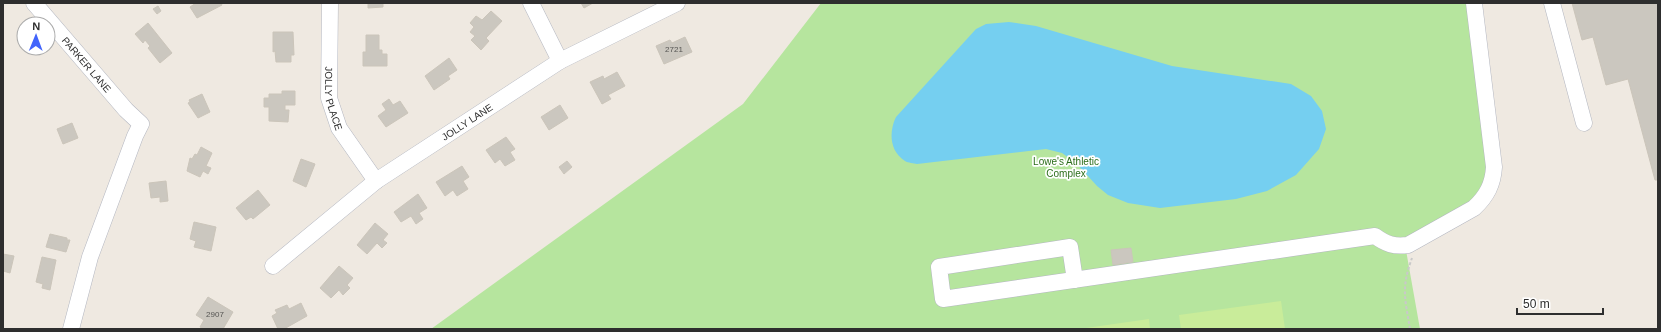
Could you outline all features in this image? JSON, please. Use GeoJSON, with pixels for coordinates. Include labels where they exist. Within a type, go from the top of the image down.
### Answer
{"type":"FeatureCollection","features":[{"type":"Feature","properties":{"kind":"street","name":"PARKER LANE"},"geometry":{"type":"LineString","coordinates":[[34,3],[126,110],[141,124],[135,136],[90,257],[71,329]]}},
{"type":"Feature","properties":{"kind":"street","name":"JOLLY PLACE"},"geometry":{"type":"LineString","coordinates":[[330,3],[329,98],[339,128],[376,181]]}},
{"type":"Feature","properties":{"kind":"street"},"geometry":{"type":"LineString","coordinates":[[531,3],[560,61]]}},
{"type":"Feature","properties":{"kind":"street","name":"JOLLY LANE"},"geometry":{"type":"LineString","coordinates":[[273,266],[376,181],[560,61],[677,3]]}},
{"type":"Feature","properties":{"kind":"street"},"geometry":{"type":"LineString","coordinates":[[1075,280],[1070,247],[939,267],[943,299],[1075,280],[1375,236],[1386,244],[1396,246],[1408,245],[1420,240],[1474,208],[1482,200],[1489,189],[1493,177],[1494,167],[1474,3]]}},
{"type":"Feature","properties":{"kind":"street"},"geometry":{"type":"LineString","coordinates":[[1552,3],[1584,123]]}},
{"type":"Feature","properties":{"kind":"path"},"geometry":{"type":"LineString","coordinates":[[1410,329],[1404,292],[1405,276],[1420,240]]}},
{"type":"Feature","properties":{"kind":"green space","name":"Lowe's Athletic Complex"},"geometry":{"type":"Polygon","coordinates":[[[821,3],[1468,3],[1488,176],[1477,199],[1404,239],[1420,329],[431,329],[743,104],[821,3]]]}},
{"type":"Feature","properties":{"kind":"green space"},"geometry":{"type":"Polygon","coordinates":[[[1281,301],[1285,329],[1181,329],[1179,315],[1281,301]]]}},
{"type":"Feature","properties":{"kind":"green space"},"geometry":{"type":"Polygon","coordinates":[[[1149,319],[1150,329],[1079,329],[1149,319]]]}},
{"type":"Feature","properties":{"kind":"water"},"geometry":{"type":"Polygon","coordinates":[[[1009,22],[1036,26],[1172,66],[1291,84],[1311,96],[1322,111],[1326,129],[1319,149],[1296,175],[1267,191],[1236,199],[1160,208],[1128,203],[1108,195],[1097,186],[1076,163],[1062,153],[1046,149],[917,164],[905,161],[896,152],[893,146],[892,128],[896,117],[976,29],[986,24],[1009,22]]]}},
{"type":"Feature","properties":{"kind":"building"},"geometry":{"type":"Polygon","coordinates":[[[196,3],[221,3],[222,5],[197,18],[190,7],[196,3]]]}},
{"type":"Feature","properties":{"kind":"building"},"geometry":{"type":"Polygon","coordinates":[[[368,3],[383,3],[383,7],[368,8],[368,3]]]}},
{"type":"Feature","properties":{"kind":"building"},"geometry":{"type":"Polygon","coordinates":[[[581,3],[593,3],[584,8],[581,3]]]}},
{"type":"Feature","properties":{"kind":"building"},"geometry":{"type":"Polygon","coordinates":[[[1572,3],[1658,3],[1658,180],[1655,180],[1628,79],[1606,85],[1593,37],[1582,40],[1572,3]]]}},
{"type":"Feature","properties":{"kind":"building"},"geometry":{"type":"Polygon","coordinates":[[[158,6],[161,11],[157,14],[153,9],[158,6]]]}},
{"type":"Feature","properties":{"kind":"building"},"geometry":{"type":"Polygon","coordinates":[[[491,11],[502,21],[486,38],[489,41],[481,50],[471,40],[475,36],[470,32],[474,27],[470,23],[476,16],[482,20],[491,11]]]}},
{"type":"Feature","properties":{"kind":"building"},"geometry":{"type":"Polygon","coordinates":[[[148,23],[172,53],[160,63],[148,48],[150,46],[145,40],[143,43],[135,34],[148,23]]]}},
{"type":"Feature","properties":{"kind":"building"},"geometry":{"type":"Polygon","coordinates":[[[273,32],[293,32],[294,55],[291,55],[291,62],[276,62],[275,51],[273,52],[273,32]]]}},
{"type":"Feature","properties":{"kind":"building"},"geometry":{"type":"Polygon","coordinates":[[[366,35],[379,35],[379,50],[382,50],[382,54],[387,54],[387,66],[363,66],[363,52],[366,52],[366,35]]]}},
{"type":"Feature","properties":{"kind":"building"},"geometry":{"type":"Polygon","coordinates":[[[685,37],[692,52],[664,64],[656,46],[670,40],[672,43],[685,37]]]}},
{"type":"Feature","properties":{"kind":"building"},"geometry":{"type":"Polygon","coordinates":[[[449,58],[457,70],[448,76],[450,79],[434,90],[425,76],[449,58]]]}},
{"type":"Feature","properties":{"kind":"building"},"geometry":{"type":"Polygon","coordinates":[[[617,72],[625,86],[608,95],[611,99],[602,104],[590,82],[603,76],[604,79],[617,72]]]}},
{"type":"Feature","properties":{"kind":"building"},"geometry":{"type":"Polygon","coordinates":[[[282,91],[295,91],[295,105],[285,105],[285,110],[289,110],[288,122],[269,121],[269,107],[264,107],[264,98],[269,98],[269,94],[282,94],[282,91]]]}},
{"type":"Feature","properties":{"kind":"building"},"geometry":{"type":"Polygon","coordinates":[[[202,94],[210,112],[198,118],[188,103],[190,102],[189,100],[202,94]]]}},
{"type":"Feature","properties":{"kind":"building"},"geometry":{"type":"Polygon","coordinates":[[[389,99],[393,105],[400,101],[408,113],[386,127],[378,116],[386,110],[382,104],[389,99]]]}},
{"type":"Feature","properties":{"kind":"building"},"geometry":{"type":"Polygon","coordinates":[[[560,105],[568,118],[549,130],[541,117],[560,105]]]}},
{"type":"Feature","properties":{"kind":"building"},"geometry":{"type":"Polygon","coordinates":[[[72,123],[78,138],[63,144],[57,129],[72,123]]]}},
{"type":"Feature","properties":{"kind":"building"},"geometry":{"type":"Polygon","coordinates":[[[506,137],[515,149],[510,152],[515,160],[505,166],[500,159],[495,163],[486,150],[506,137]]]}},
{"type":"Feature","properties":{"kind":"building"},"geometry":{"type":"Polygon","coordinates":[[[201,147],[212,153],[206,166],[211,168],[208,174],[203,171],[200,177],[187,171],[190,158],[192,159],[195,154],[197,155],[201,147]]]}},
{"type":"Feature","properties":{"kind":"building"},"geometry":{"type":"Polygon","coordinates":[[[301,159],[315,164],[306,187],[293,181],[301,159]]]}},
{"type":"Feature","properties":{"kind":"building"},"geometry":{"type":"Polygon","coordinates":[[[567,161],[572,167],[564,174],[559,167],[567,161]]]}},
{"type":"Feature","properties":{"kind":"building"},"geometry":{"type":"Polygon","coordinates":[[[462,166],[469,177],[463,181],[468,189],[457,196],[453,190],[445,196],[436,182],[462,166]]]}},
{"type":"Feature","properties":{"kind":"building"},"geometry":{"type":"Polygon","coordinates":[[[166,181],[168,201],[160,202],[160,197],[151,198],[149,183],[166,181]]]}},
{"type":"Feature","properties":{"kind":"building"},"geometry":{"type":"Polygon","coordinates":[[[258,190],[270,205],[253,219],[251,217],[246,220],[236,208],[258,190]]]}},
{"type":"Feature","properties":{"kind":"building"},"geometry":{"type":"Polygon","coordinates":[[[418,194],[427,208],[419,213],[423,219],[416,224],[411,216],[401,222],[394,212],[418,194]]]}},
{"type":"Feature","properties":{"kind":"building"},"geometry":{"type":"Polygon","coordinates":[[[194,222],[216,227],[211,251],[194,247],[196,241],[190,239],[194,222]]]}},
{"type":"Feature","properties":{"kind":"building"},"geometry":{"type":"Polygon","coordinates":[[[375,223],[388,234],[383,240],[387,243],[382,248],[377,243],[367,254],[357,245],[375,223]]]}},
{"type":"Feature","properties":{"kind":"building"},"geometry":{"type":"Polygon","coordinates":[[[50,234],[70,240],[66,252],[46,247],[50,234]]]}},
{"type":"Feature","properties":{"kind":"building"},"geometry":{"type":"Polygon","coordinates":[[[1131,248],[1133,262],[1113,265],[1111,250],[1131,248]]]}},
{"type":"Feature","properties":{"kind":"building"},"geometry":{"type":"Polygon","coordinates":[[[3,254],[14,256],[10,273],[3,271],[3,254]]]}},
{"type":"Feature","properties":{"kind":"building"},"geometry":{"type":"Polygon","coordinates":[[[42,257],[56,260],[50,290],[42,288],[43,284],[36,282],[42,257]]]}},
{"type":"Feature","properties":{"kind":"building"},"geometry":{"type":"Polygon","coordinates":[[[339,266],[353,278],[347,285],[350,288],[343,295],[339,290],[331,298],[320,288],[339,266]]]}},
{"type":"Feature","properties":{"kind":"building"},"geometry":{"type":"Polygon","coordinates":[[[208,297],[233,312],[223,329],[204,329],[200,327],[204,320],[196,315],[208,297]]]}},
{"type":"Feature","properties":{"kind":"building"},"geometry":{"type":"Polygon","coordinates":[[[301,303],[307,316],[284,329],[278,329],[272,316],[277,313],[275,310],[287,305],[289,309],[301,303]]]}}]}
